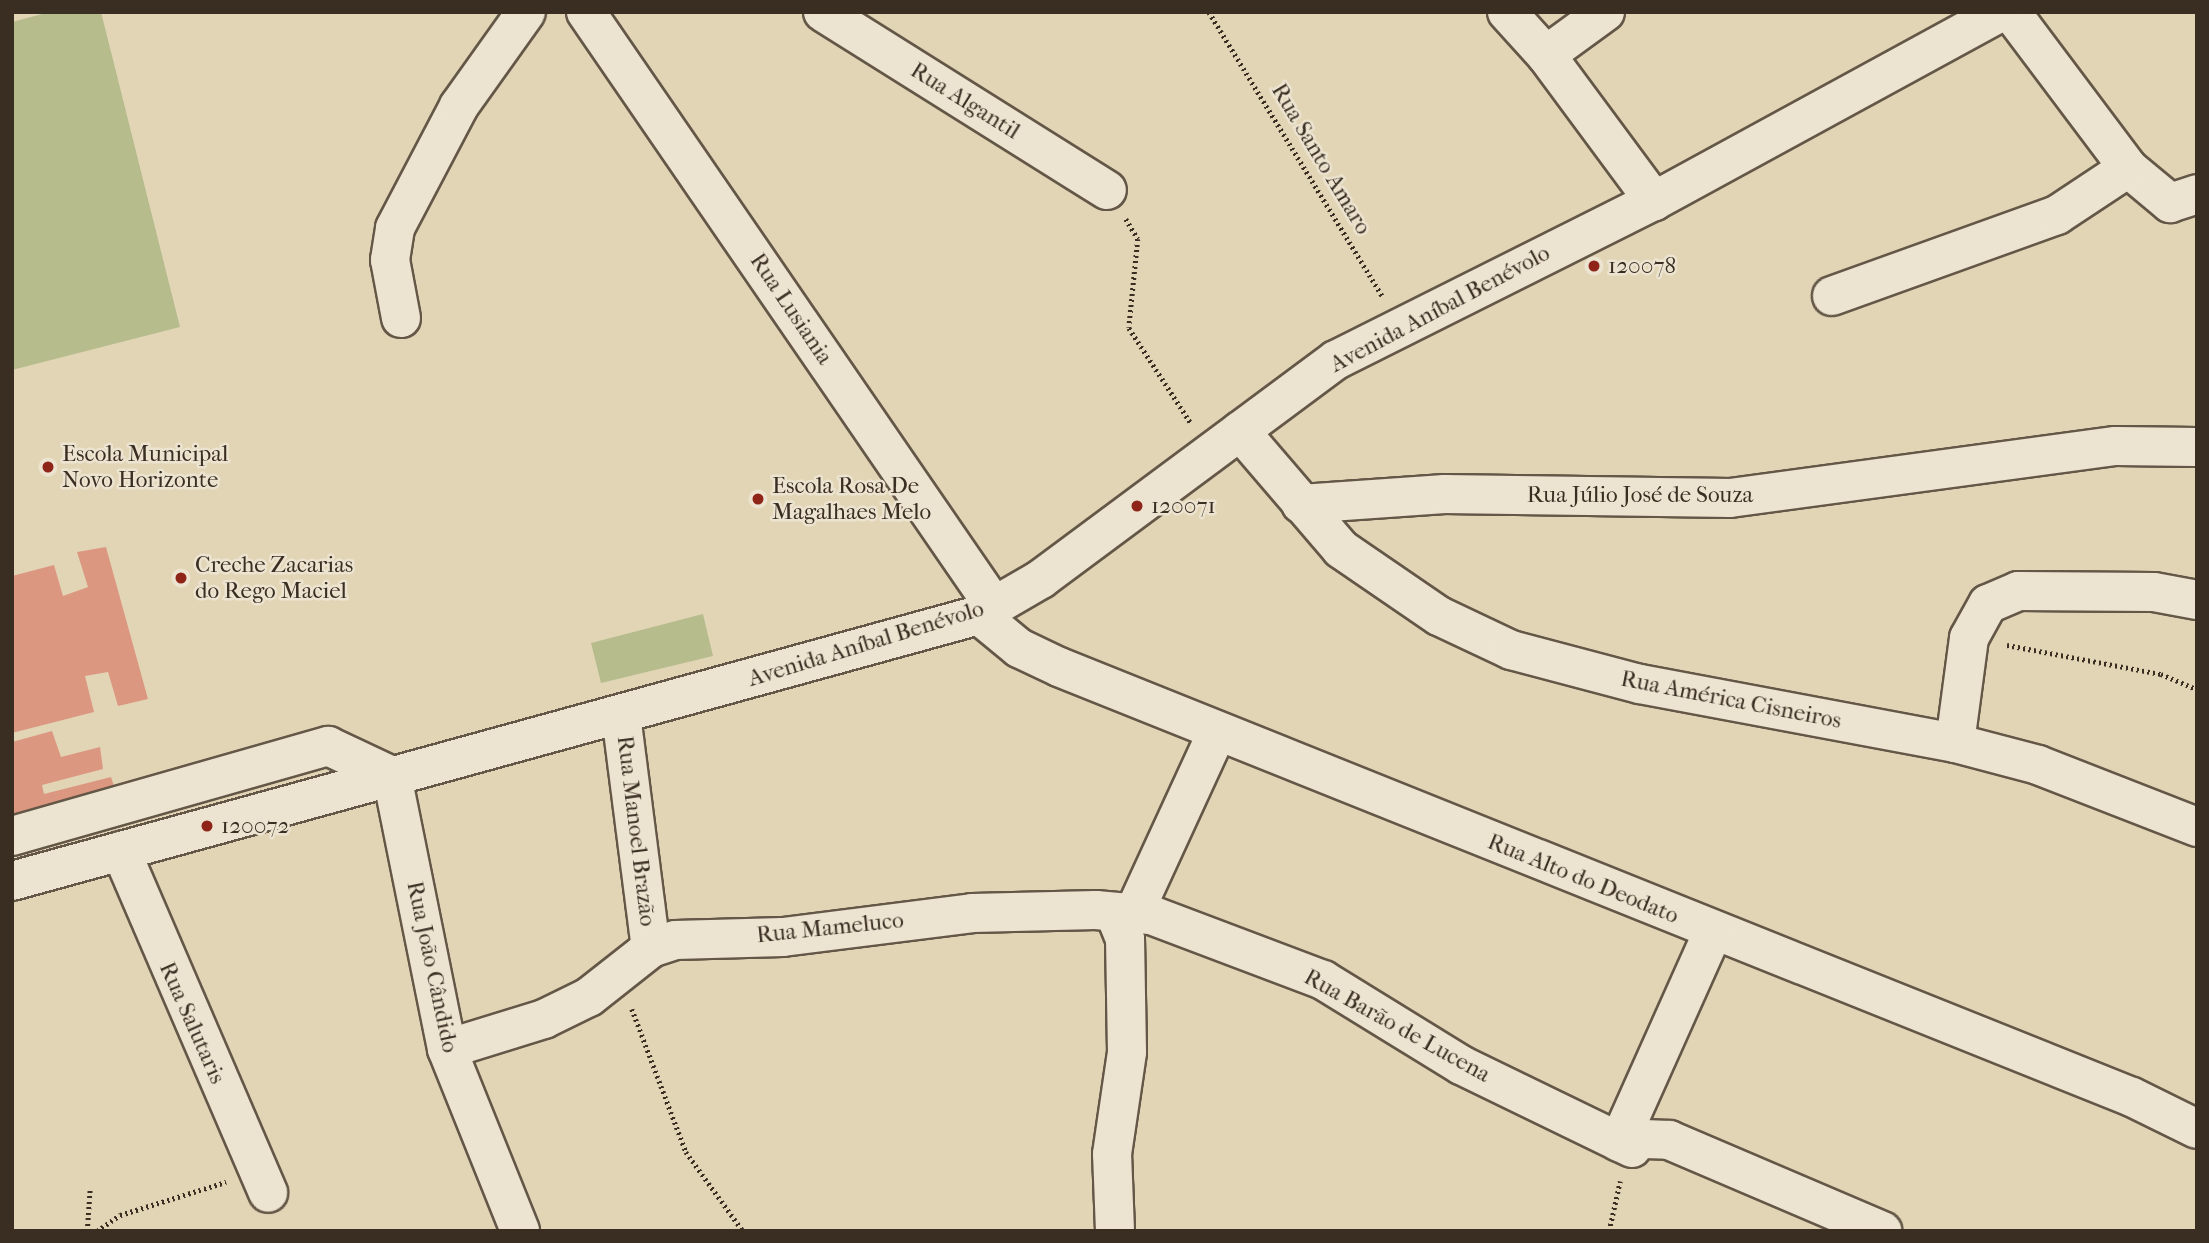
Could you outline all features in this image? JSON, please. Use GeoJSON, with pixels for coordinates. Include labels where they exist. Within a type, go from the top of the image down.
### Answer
{"type":"FeatureCollection","features":[{"type":"Feature","properties":{"kind":"street"},"geometry":{"type":"LineString","coordinates":[[401,318],[390,260],[395,228],[459,106],[526,12]]}},
{"type":"Feature","properties":{"kind":"street","name":"Rua Lusiania"},"geometry":{"type":"LineString","coordinates":[[586,12],[986,610]]}},
{"type":"Feature","properties":{"kind":"street","name":"Rua Algantil"},"geometry":{"type":"LineString","coordinates":[[823,12],[1107,190]]}},
{"type":"Feature","properties":{"kind":"street"},"geometry":{"type":"LineString","coordinates":[[1507,12],[1546,55],[1654,201]]}},
{"type":"Feature","properties":{"kind":"street"},"geometry":{"type":"LineString","coordinates":[[1546,55],[1605,12]]}},
{"type":"Feature","properties":{"kind":"street","name":"Avenida Aníbal Benévolo"},"geometry":{"type":"LineString","coordinates":[[12,881],[621,715],[986,610],[1041,579],[1336,360],[1400,325],[1654,201],[2000,12]]}},
{"type":"Feature","properties":{"kind":"street"},"geometry":{"type":"LineString","coordinates":[[2011,12],[2128,168],[2170,203],[2197,194]]}},
{"type":"Feature","properties":{"kind":"street"},"geometry":{"type":"LineString","coordinates":[[1832,296],[2057,215],[2128,168]]}},
{"type":"Feature","properties":{"kind":"street"},"geometry":{"type":"LineString","coordinates":[[1225,442],[1301,504]]}},
{"type":"Feature","properties":{"kind":"street","name":"Rua Júlio José de Souza"},"geometry":{"type":"LineString","coordinates":[[1301,504],[1445,494],[1730,498],[2116,446],[2197,447]]}},
{"type":"Feature","properties":{"kind":"street","name":"Rua América Cisneiros"},"geometry":{"type":"LineString","coordinates":[[1301,504],[1341,549],[1380,580],[1511,650],[1640,684],[1955,743],[2038,765],[2197,827]]}},
{"type":"Feature","properties":{"kind":"street"},"geometry":{"type":"LineString","coordinates":[[1955,743],[1969,638],[1988,604],[2018,591],[2154,592],[2197,600]]}},
{"type":"Feature","properties":{"kind":"street","name":"Rua Alto do Deodato"},"geometry":{"type":"LineString","coordinates":[[986,610],[1039,658],[2197,1129]]}},
{"type":"Feature","properties":{"kind":"street","name":"Rua Manoel Brazão"},"geometry":{"type":"LineString","coordinates":[[621,715],[651,948]]}},
{"type":"Feature","properties":{"kind":"street"},"geometry":{"type":"LineString","coordinates":[[1115,1231],[1112,1154],[1127,1052],[1124,914],[1217,732]]}},
{"type":"Feature","properties":{"kind":"street"},"geometry":{"type":"LineString","coordinates":[[12,836],[328,746],[392,776]]}},
{"type":"Feature","properties":{"kind":"street","name":"Rua João Cândido"},"geometry":{"type":"LineString","coordinates":[[392,776],[447,1049],[520,1231]]}},
{"type":"Feature","properties":{"kind":"street","name":"Rua Salutaris"},"geometry":{"type":"LineString","coordinates":[[121,851],[268,1193]]}},
{"type":"Feature","properties":{"kind":"street","name":"Rua Mameluco"},"geometry":{"type":"LineString","coordinates":[[618,972],[651,948],[675,940],[783,937],[972,914],[1124,914]]}},
{"type":"Feature","properties":{"kind":"street","name":"Rua Barão de Lucena"},"geometry":{"type":"LineString","coordinates":[[1124,914],[1150,915],[1322,980],[1461,1065],[1632,1143],[1669,1140],[1882,1231]]}},
{"type":"Feature","properties":{"kind":"street"},"geometry":{"type":"LineString","coordinates":[[1632,1143],[1713,932]]}},
{"type":"Feature","properties":{"kind":"street"},"geometry":{"type":"LineString","coordinates":[[447,1049],[544,1019],[590,997],[618,972]]}},
{"type":"Feature","properties":{"kind":"path","name":"Rua Santo Amaro"},"geometry":{"type":"LineString","coordinates":[[1209,12],[1400,325]]}},
{"type":"Feature","properties":{"kind":"path"},"geometry":{"type":"LineString","coordinates":[[1107,190],[1138,239],[1129,328],[1225,442]]}},
{"type":"Feature","properties":{"kind":"path"},"geometry":{"type":"LineString","coordinates":[[1969,638],[2161,674],[2197,689]]}},
{"type":"Feature","properties":{"kind":"path"},"geometry":{"type":"LineString","coordinates":[[618,972],[686,1152],[743,1231]]}},
{"type":"Feature","properties":{"kind":"path"},"geometry":{"type":"LineString","coordinates":[[97,1231],[120,1214],[227,1182],[250,1182],[268,1193]]}},
{"type":"Feature","properties":{"kind":"path"},"geometry":{"type":"LineString","coordinates":[[87,1231],[90,1188]]}},
{"type":"Feature","properties":{"kind":"green space"},"geometry":{"type":"Polygon","coordinates":[[[50,12],[101,12],[180,327],[12,370],[12,22],[50,12]]]}},
{"type":"Feature","properties":{"kind":"green space"},"geometry":{"type":"Polygon","coordinates":[[[703,614],[713,656],[601,683],[591,643],[703,614]]]}},
{"type":"Feature","properties":{"kind":"building"},"geometry":{"type":"Polygon","coordinates":[[[106,547],[148,699],[118,706],[108,672],[85,676],[94,712],[12,733],[12,576],[54,565],[63,596],[88,587],[77,552],[106,547]]]}},
{"type":"Feature","properties":{"kind":"building"},"geometry":{"type":"Polygon","coordinates":[[[52,731],[61,757],[100,747],[103,769],[42,785],[44,794],[111,777],[115,789],[12,819],[12,742],[52,731]]]}},
{"type":"Feature","properties":{"kind":"place","name":"120078"},"geometry":{"type":"Point","coordinates":[1594,266]}},
{"type":"Feature","properties":{"kind":"place","name":"Escola Municipal Novo Horizonte"},"geometry":{"type":"Point","coordinates":[48,467]}},
{"type":"Feature","properties":{"kind":"place","name":"Escola Rosa De Magalhaes Melo"},"geometry":{"type":"Point","coordinates":[758,499]}},
{"type":"Feature","properties":{"kind":"place","name":"120071"},"geometry":{"type":"Point","coordinates":[1137,506]}},
{"type":"Feature","properties":{"kind":"place","name":"Creche Zacarias do Rego Maciel"},"geometry":{"type":"Point","coordinates":[181,578]}},
{"type":"Feature","properties":{"kind":"place","name":"120072"},"geometry":{"type":"Point","coordinates":[207,826]}}]}
